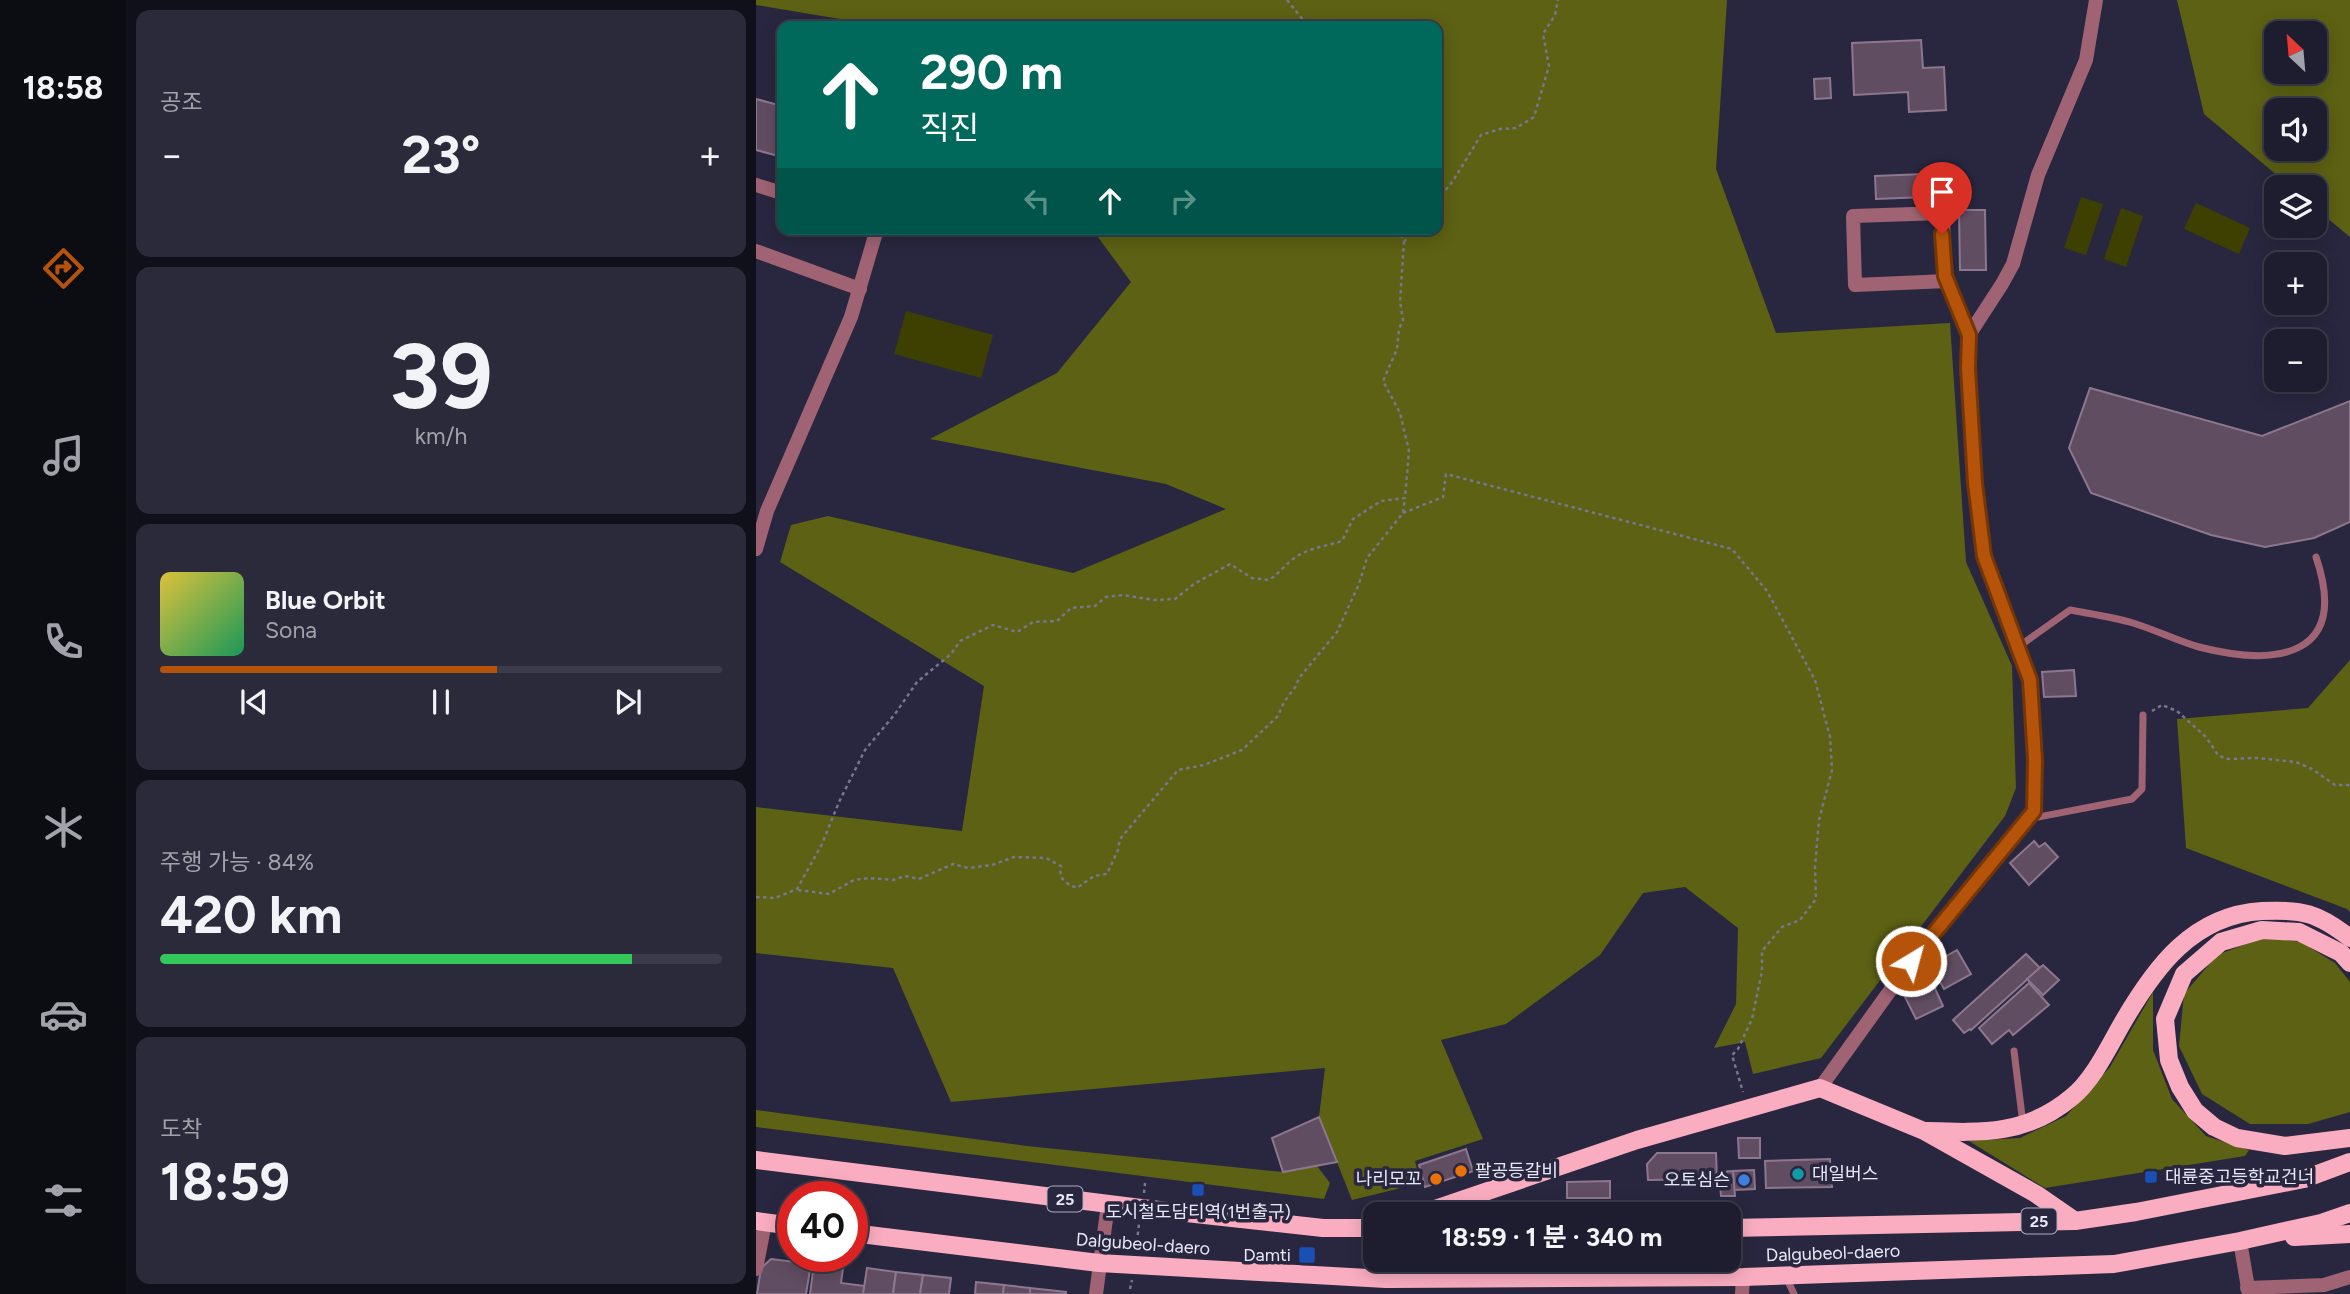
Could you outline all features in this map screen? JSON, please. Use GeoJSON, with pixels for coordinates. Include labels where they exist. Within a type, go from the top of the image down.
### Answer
{"type":"FeatureCollection","features":[{"type":"Feature","properties":{"kind":"main road"},"geometry":{"type":"LineString","coordinates":[[1924,1131],[1984,1133],[2023,1125],[2037,1120],[2073,1096],[2104,1057],[2155,972],[2176,947],[2203,927],[2242,912],[2292,909],[2327,920],[2350,938]]}},
{"type":"Feature","properties":{"kind":"main road"},"geometry":{"type":"LineString","coordinates":[[2350,963],[2341,953],[2299,932],[2262,930],[2221,942],[2183,974],[2165,1018],[2169,1060],[2180,1087],[2195,1111],[2214,1127],[2237,1138],[2285,1146],[2350,1138]]}},
{"type":"Feature","properties":{"kind":"main road"},"geometry":{"type":"LineString","coordinates":[[1455,1202],[1637,1140],[1820,1088],[1924,1131],[2036,1194],[2075,1221]]}},
{"type":"Feature","properties":{"kind":"main road","name":"Dalgubeol-daero"},"geometry":{"type":"LineString","coordinates":[[756,1160],[1142,1208],[1324,1228],[1363,1228]]}},
{"type":"Feature","properties":{"kind":"main road","name":"Dalgubeol-daero"},"geometry":{"type":"LineString","coordinates":[[1741,1228],[2075,1221],[2136,1212],[2304,1179],[2350,1162]]}},
{"type":"Feature","properties":{"kind":"main road","name":"Dalgubeol-daero"},"geometry":{"type":"LineString","coordinates":[[868,1235],[1099,1263],[1385,1287],[1743,1285],[1785,1276],[2114,1264],[2240,1241],[2321,1223],[2350,1213]]}},
{"type":"Feature","properties":{"kind":"main road"},"geometry":{"type":"LineString","coordinates":[[1324,1228],[1363,1221]]}},
{"type":"Feature","properties":{"kind":"main road"},"geometry":{"type":"LineString","coordinates":[[2259,1236],[2350,1234]]}},
{"type":"Feature","properties":{"kind":"street"},"geometry":{"type":"LineString","coordinates":[[1969,335],[2003,284],[2012,264],[2023,234],[2038,175],[2086,60],[2096,0]]}},
{"type":"Feature","properties":{"kind":"street"},"geometry":{"type":"LineString","coordinates":[[756,185],[777,191]]}},
{"type":"Feature","properties":{"kind":"street"},"geometry":{"type":"LineString","coordinates":[[1820,1088],[1925,942],[2034,811],[2034,735],[2030,680],[1984,556],[1975,483],[1968,368],[1969,335],[1947,281],[1942,234],[1943,213],[1853,216],[1856,285],[1947,281]]}},
{"type":"Feature","properties":{"kind":"street"},"geometry":{"type":"LineString","coordinates":[[756,549],[767,511],[852,317],[875,235]]}},
{"type":"Feature","properties":{"kind":"street"},"geometry":{"type":"LineString","coordinates":[[756,251],[860,289]]}},
{"type":"Feature","properties":{"kind":"street"},"geometry":{"type":"LineString","coordinates":[[1096,1294],[1108,1204]]}},
{"type":"Feature","properties":{"kind":"street"},"geometry":{"type":"LineString","coordinates":[[756,1269],[760,1222]]}},
{"type":"Feature","properties":{"kind":"street"},"geometry":{"type":"LineString","coordinates":[[2240,1241],[2248,1291],[2324,1285],[2350,1277]]}},
{"type":"Feature","properties":{"kind":"lane"},"geometry":{"type":"LineString","coordinates":[[2018,647],[2070,610],[2132,622],[2198,647],[2250,656],[2285,653],[2305,645],[2319,628],[2326,605],[2316,556]]}},
{"type":"Feature","properties":{"kind":"lane"},"geometry":{"type":"LineString","coordinates":[[2027,819],[2132,799],[2142,789],[2143,715]]}},
{"type":"Feature","properties":{"kind":"lane"},"geometry":{"type":"LineString","coordinates":[[2014,1051],[2023,1125]]}},
{"type":"Feature","properties":{"kind":"lane"},"geometry":{"type":"LineString","coordinates":[[1785,1276],[1794,1294]]}},
{"type":"Feature","properties":{"kind":"path"},"geometry":{"type":"LineString","coordinates":[[1287,0],[1304,21]]}},
{"type":"Feature","properties":{"kind":"path"},"geometry":{"type":"LineString","coordinates":[[1442,195],[1481,135],[1500,129],[1516,128],[1534,117],[1549,66],[1543,34],[1555,15],[1558,0]]}},
{"type":"Feature","properties":{"kind":"path"},"geometry":{"type":"LineString","coordinates":[[1401,235],[1404,242],[1400,301],[1403,320],[1397,349],[1383,382],[1400,413],[1409,451],[1403,513]]}},
{"type":"Feature","properties":{"kind":"path"},"geometry":{"type":"LineString","coordinates":[[1404,242],[1409,235]]}},
{"type":"Feature","properties":{"kind":"path"},"geometry":{"type":"LineString","coordinates":[[756,897],[775,898],[797,890],[829,894],[854,880],[893,880],[905,876],[919,879],[953,864],[968,867],[992,865],[1014,858],[1046,858],[1061,866],[1059,874],[1063,881],[1077,888],[1094,876],[1107,874],[1120,839],[1178,770],[1204,765],[1241,750],[1278,716],[1283,702],[1299,678],[1337,632],[1359,584],[1367,558],[1403,513],[1443,497],[1447,474],[1732,549],[1767,591],[1815,680],[1830,737],[1832,770],[1819,820],[1815,867],[1816,899],[1800,920],[1782,927],[1762,951],[1762,971],[1752,1019],[1738,1049],[1732,1055],[1747,1108]]}},
{"type":"Feature","properties":{"kind":"path"},"geometry":{"type":"LineString","coordinates":[[797,890],[865,750],[895,714],[916,681],[951,654],[960,641],[993,625],[1017,632],[1033,622],[1057,621],[1071,608],[1095,606],[1106,597],[1124,595],[1154,600],[1175,599],[1194,584],[1230,564],[1252,578],[1269,580],[1279,574],[1296,556],[1319,546],[1342,541],[1353,519],[1381,501],[1405,498]]}},
{"type":"Feature","properties":{"kind":"path"},"geometry":{"type":"LineString","coordinates":[[2143,715],[2162,705],[2177,711],[2206,737],[2218,755],[2226,759],[2258,758],[2296,762],[2335,785],[2350,785]]}},
{"type":"Feature","properties":{"kind":"path"},"geometry":{"type":"LineString","coordinates":[[1130,1289],[1145,1183]]}},
{"type":"Feature","properties":{"kind":"shaded area"},"geometry":{"type":"Polygon","coordinates":[[[756,0],[1727,0],[1716,169],[1776,333],[1950,323],[1966,562],[2012,666],[2016,788],[2005,816],[1821,1058],[1753,1074],[1745,1042],[1714,1048],[1736,1004],[1738,928],[1685,887],[1643,893],[1600,955],[1506,1024],[1441,1040],[1483,1139],[1415,1161],[1418,1173],[1397,1189],[1352,1200],[1319,1117],[1325,1068],[951,1102],[893,968],[756,953],[756,807],[962,831],[984,686],[780,562],[791,525],[828,516],[1073,573],[1226,509],[1166,484],[930,439],[1057,373],[1131,282],[1096,235],[1442,235],[1442,21],[852,21],[756,5],[756,0]]]}},
{"type":"Feature","properties":{"kind":"shaded area"},"geometry":{"type":"Polygon","coordinates":[[[2177,0],[2350,0],[2350,237],[2327,218],[2327,175],[2277,175],[2204,114],[2177,0]]]}},
{"type":"Feature","properties":{"kind":"shaded area"},"geometry":{"type":"Polygon","coordinates":[[[2081,197],[2103,204],[2086,255],[2064,248],[2081,197]]]}},
{"type":"Feature","properties":{"kind":"shaded area"},"geometry":{"type":"Polygon","coordinates":[[[2196,203],[2250,228],[2239,254],[2184,229],[2196,203]]]}},
{"type":"Feature","properties":{"kind":"shaded area"},"geometry":{"type":"Polygon","coordinates":[[[2121,208],[2143,216],[2126,267],[2104,259],[2121,208]]]}},
{"type":"Feature","properties":{"kind":"shaded area"},"geometry":{"type":"Polygon","coordinates":[[[906,311],[993,335],[981,378],[894,354],[906,311]]]}},
{"type":"Feature","properties":{"kind":"shaded area"},"geometry":{"type":"Polygon","coordinates":[[[2350,660],[2350,912],[2186,848],[2177,719],[2308,708],[2350,660]]]}},
{"type":"Feature","properties":{"kind":"shaded area"},"geometry":{"type":"Polygon","coordinates":[[[2264,937],[2301,942],[2335,963],[2350,982],[2350,1112],[2308,1124],[2250,1124],[2202,1094],[2179,1046],[2184,994],[2217,955],[2264,937]]]}},
{"type":"Feature","properties":{"kind":"shaded area"},"geometry":{"type":"Polygon","coordinates":[[[2153,992],[2153,1050],[2172,1099],[2206,1136],[2249,1150],[2245,1156],[2045,1188],[1969,1141],[2020,1138],[2066,1116],[2110,1067],[2153,992]]]}},
{"type":"Feature","properties":{"kind":"shaded area"},"geometry":{"type":"Polygon","coordinates":[[[756,1110],[1027,1146],[1283,1172],[1317,1166],[1330,1183],[1324,1199],[756,1127],[756,1110]]]}},
{"type":"Feature","properties":{"kind":"building"},"geometry":{"type":"Polygon","coordinates":[[[1921,40],[1923,68],[1944,67],[1946,110],[1909,112],[1908,92],[1854,95],[1852,43],[1921,40]]]}},
{"type":"Feature","properties":{"kind":"building"},"geometry":{"type":"Polygon","coordinates":[[[1830,78],[1831,98],[1815,99],[1814,79],[1830,78]]]}},
{"type":"Feature","properties":{"kind":"building"},"geometry":{"type":"Polygon","coordinates":[[[756,99],[777,105],[777,156],[756,150],[756,99]]]}},
{"type":"Feature","properties":{"kind":"building"},"geometry":{"type":"Polygon","coordinates":[[[1949,173],[1950,196],[1876,199],[1875,176],[1949,173]]]}},
{"type":"Feature","properties":{"kind":"building"},"geometry":{"type":"Polygon","coordinates":[[[1959,210],[1985,210],[1986,270],[1960,270],[1959,210]]]}},
{"type":"Feature","properties":{"kind":"building"},"geometry":{"type":"Polygon","coordinates":[[[2090,388],[2262,436],[2350,401],[2350,522],[2314,538],[2265,547],[2211,535],[2091,493],[2069,448],[2090,388]]]}},
{"type":"Feature","properties":{"kind":"building"},"geometry":{"type":"Polygon","coordinates":[[[2074,670],[2076,696],[2044,697],[2042,672],[2074,670]]]}},
{"type":"Feature","properties":{"kind":"building"},"geometry":{"type":"Polygon","coordinates":[[[2034,841],[2039,847],[2045,843],[2058,857],[2029,885],[2010,863],[2034,841]]]}},
{"type":"Feature","properties":{"kind":"building"},"geometry":{"type":"Polygon","coordinates":[[[1957,950],[1971,974],[1944,989],[1933,970],[1941,959],[1957,950]]]}},
{"type":"Feature","properties":{"kind":"building"},"geometry":{"type":"Polygon","coordinates":[[[2026,954],[2040,968],[1971,1030],[1964,1033],[1953,1020],[2026,954]]]}},
{"type":"Feature","properties":{"kind":"building"},"geometry":{"type":"Polygon","coordinates":[[[1921,965],[1931,985],[1909,995],[1905,987],[1921,965]]]}},
{"type":"Feature","properties":{"kind":"building"},"geometry":{"type":"Polygon","coordinates":[[[2043,965],[2059,980],[2043,995],[2027,979],[2043,965]]]}},
{"type":"Feature","properties":{"kind":"building"},"geometry":{"type":"Polygon","coordinates":[[[2029,983],[2049,1005],[2013,1035],[2009,1030],[1992,1044],[1979,1028],[2029,983]]]}},
{"type":"Feature","properties":{"kind":"building"},"geometry":{"type":"Polygon","coordinates":[[[1933,984],[1943,1006],[1916,1019],[1905,997],[1933,984]]]}},
{"type":"Feature","properties":{"kind":"building"},"geometry":{"type":"Polygon","coordinates":[[[1319,1117],[1337,1162],[1283,1172],[1272,1138],[1319,1117]]]}},
{"type":"Feature","properties":{"kind":"building"},"geometry":{"type":"Polygon","coordinates":[[[1738,1138],[1760,1138],[1760,1158],[1739,1158],[1738,1138]]]}},
{"type":"Feature","properties":{"kind":"building"},"geometry":{"type":"Polygon","coordinates":[[[1466,1149],[1473,1171],[1425,1187],[1419,1165],[1466,1149]]]}},
{"type":"Feature","properties":{"kind":"building"},"geometry":{"type":"Polygon","coordinates":[[[1657,1153],[1716,1153],[1717,1179],[1648,1180],[1647,1164],[1657,1153]]]}},
{"type":"Feature","properties":{"kind":"building","name":"대일버스"},"geometry":{"type":"Polygon","coordinates":[[[1830,1159],[1832,1187],[1766,1188],[1765,1161],[1830,1159]]]}},
{"type":"Feature","properties":{"kind":"building","name":"오토심슨"},"geometry":{"type":"Polygon","coordinates":[[[1754,1170],[1755,1189],[1734,1190],[1733,1171],[1754,1170]]]}},
{"type":"Feature","properties":{"kind":"building"},"geometry":{"type":"Polygon","coordinates":[[[1733,1171],[1735,1196],[1721,1196],[1719,1172],[1733,1171]]]}},
{"type":"Feature","properties":{"kind":"building"},"geometry":{"type":"Polygon","coordinates":[[[1610,1181],[1610,1198],[1567,1198],[1567,1182],[1610,1181]]]}},
{"type":"Feature","properties":{"kind":"building"},"geometry":{"type":"Polygon","coordinates":[[[771,1259],[777,1260],[777,1272],[810,1272],[806,1294],[757,1294],[761,1268],[771,1259]]]}},
{"type":"Feature","properties":{"kind":"building"},"geometry":{"type":"Polygon","coordinates":[[[868,1268],[896,1272],[893,1294],[863,1294],[868,1268]]]}},
{"type":"Feature","properties":{"kind":"building"},"geometry":{"type":"Polygon","coordinates":[[[813,1272],[842,1272],[841,1283],[865,1286],[863,1294],[810,1294],[813,1272]]]}},
{"type":"Feature","properties":{"kind":"building"},"geometry":{"type":"Polygon","coordinates":[[[896,1272],[923,1275],[920,1294],[893,1294],[896,1272]]]}},
{"type":"Feature","properties":{"kind":"building"},"geometry":{"type":"Polygon","coordinates":[[[923,1275],[951,1278],[949,1294],[920,1294],[923,1275]]]}},
{"type":"Feature","properties":{"kind":"building"},"geometry":{"type":"Polygon","coordinates":[[[976,1282],[1004,1285],[1003,1294],[975,1294],[976,1282]]]}},
{"type":"Feature","properties":{"kind":"building"},"geometry":{"type":"Polygon","coordinates":[[[1004,1285],[1030,1288],[1030,1294],[1003,1294],[1004,1285]]]}},
{"type":"Feature","properties":{"kind":"building"},"geometry":{"type":"Polygon","coordinates":[[[1030,1288],[1066,1292],[1066,1294],[1030,1294],[1030,1288]]]}},
{"type":"Feature","properties":{"kind":"place","name":"팔공등갈비"},"geometry":{"type":"Point","coordinates":[1461,1171]}},
{"type":"Feature","properties":{"kind":"place","name":"대일버스"},"geometry":{"type":"Point","coordinates":[1798,1174]}},
{"type":"Feature","properties":{"kind":"place","name":"대륜중고등학교건너"},"geometry":{"type":"Point","coordinates":[2151,1177]}},
{"type":"Feature","properties":{"kind":"place","name":"나리모꼬"},"geometry":{"type":"Point","coordinates":[1436,1179]}},
{"type":"Feature","properties":{"kind":"place","name":"오토심슨"},"geometry":{"type":"Point","coordinates":[1744,1180]}},
{"type":"Feature","properties":{"kind":"place","name":"도시철도담티역(1번출구)"},"geometry":{"type":"Point","coordinates":[1198,1190]}},
{"type":"Feature","properties":{"kind":"place","name":"Damti"},"geometry":{"type":"Point","coordinates":[1307,1255]}},
{"type":"Feature","properties":{"kind":"route"},"geometry":{"type":"LineString","coordinates":[[1911,961],[2034,811],[2035,760],[2030,680],[1984,556],[1975,483],[1968,368],[1969,335],[1945,276],[1942,234]]}}]}
